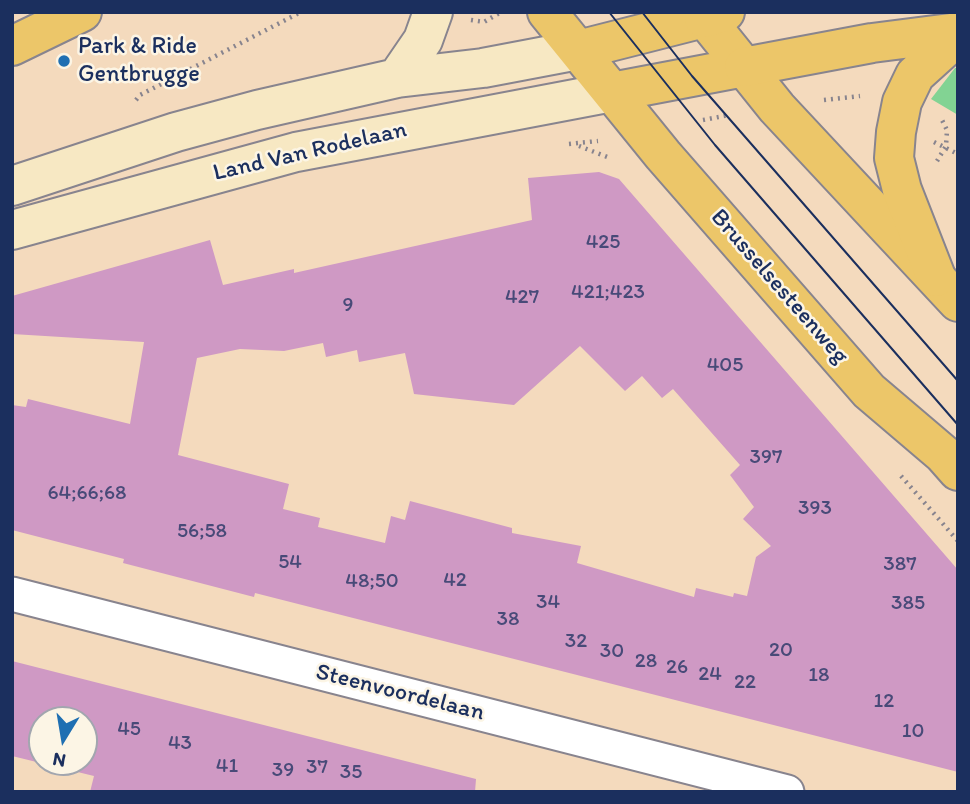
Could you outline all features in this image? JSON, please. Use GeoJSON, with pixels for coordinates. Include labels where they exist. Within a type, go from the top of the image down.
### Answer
{"type":"FeatureCollection","features":[{"type":"Feature","properties":{"kind":"main road"},"geometry":{"type":"LineString","coordinates":[[12,46],[82,12]]}},
{"type":"Feature","properties":{"kind":"main road","name":"Brusselsesteenweg"},"geometry":{"type":"LineString","coordinates":[[547,12],[612,92],[869,391],[943,454],[958,471]]}},
{"type":"Feature","properties":{"kind":"main road"},"geometry":{"type":"LineString","coordinates":[[578,50],[710,14],[744,67],[777,108],[947,290]]}},
{"type":"Feature","properties":{"kind":"main road"},"geometry":{"type":"LineString","coordinates":[[612,92],[872,43],[958,34]]}},
{"type":"Feature","properties":{"kind":"main road"},"geometry":{"type":"LineString","coordinates":[[947,290],[902,190],[894,158],[902,102],[915,75],[958,34]]}},
{"type":"Feature","properties":{"kind":"street"},"geometry":{"type":"LineString","coordinates":[[397,78],[423,40],[433,12]]}},
{"type":"Feature","properties":{"kind":"street","name":"Land Van Rodelaan"},"geometry":{"type":"LineString","coordinates":[[12,186],[176,132],[397,78],[482,68],[578,50]]}},
{"type":"Feature","properties":{"kind":"street","name":"Land Van Rodelaan"},"geometry":{"type":"LineString","coordinates":[[12,230],[296,152],[612,92]]}},
{"type":"Feature","properties":{"kind":"street","name":"Steenvoordelaan"},"geometry":{"type":"LineString","coordinates":[[12,594],[787,792]]}},
{"type":"Feature","properties":{"kind":"path"},"geometry":{"type":"LineString","coordinates":[[132,105],[140,95],[301,12]]}},
{"type":"Feature","properties":{"kind":"path"},"geometry":{"type":"LineString","coordinates":[[484,22],[501,12]]}},
{"type":"Feature","properties":{"kind":"path"},"geometry":{"type":"LineString","coordinates":[[579,145],[777,108],[864,95]]}},
{"type":"Feature","properties":{"kind":"path"},"geometry":{"type":"LineString","coordinates":[[560,143],[579,145],[612,158]]}},
{"type":"Feature","properties":{"kind":"path"},"geometry":{"type":"LineString","coordinates":[[958,146],[946,146],[958,154]]}},
{"type":"Feature","properties":{"kind":"green space"},"geometry":{"type":"Polygon","coordinates":[[[955,68],[958,68],[958,115],[931,99],[955,68]]]}},
{"type":"Feature","properties":{"kind":"building"},"geometry":{"type":"Polygon","coordinates":[[[599,172],[619,179],[958,570],[958,772],[255,593],[254,597],[123,563],[124,559],[12,530],[12,405],[26,407],[28,399],[130,424],[144,342],[12,334],[12,296],[210,240],[223,285],[294,269],[294,273],[532,220],[528,178],[599,172]],[[323,343],[284,351],[240,349],[197,358],[178,455],[289,484],[283,509],[320,518],[318,527],[385,543],[391,516],[405,520],[410,501],[512,528],[512,533],[581,546],[577,563],[694,597],[696,588],[733,597],[734,593],[747,596],[756,557],[771,546],[743,519],[754,507],[730,475],[740,465],[673,389],[662,398],[642,376],[625,391],[580,346],[514,405],[414,394],[405,353],[359,362],[357,350],[326,357],[323,343]]]}},
{"type":"Feature","properties":{"kind":"building"},"geometry":{"type":"Polygon","coordinates":[[[12,661],[476,779],[475,792],[90,792],[94,776],[98,776],[98,706],[28,706],[28,760],[12,756],[12,661]]]}},
{"type":"Feature","properties":{"kind":"tram line"},"geometry":{"type":"LineString","coordinates":[[609,12],[715,145],[958,425]]}},
{"type":"Feature","properties":{"kind":"tram line"},"geometry":{"type":"LineString","coordinates":[[642,12],[692,76],[958,381]]}},
{"type":"Feature","properties":{"kind":"place","name":"Park & Ride Gentbrugge"},"geometry":{"type":"Point","coordinates":[64,61]}}]}
